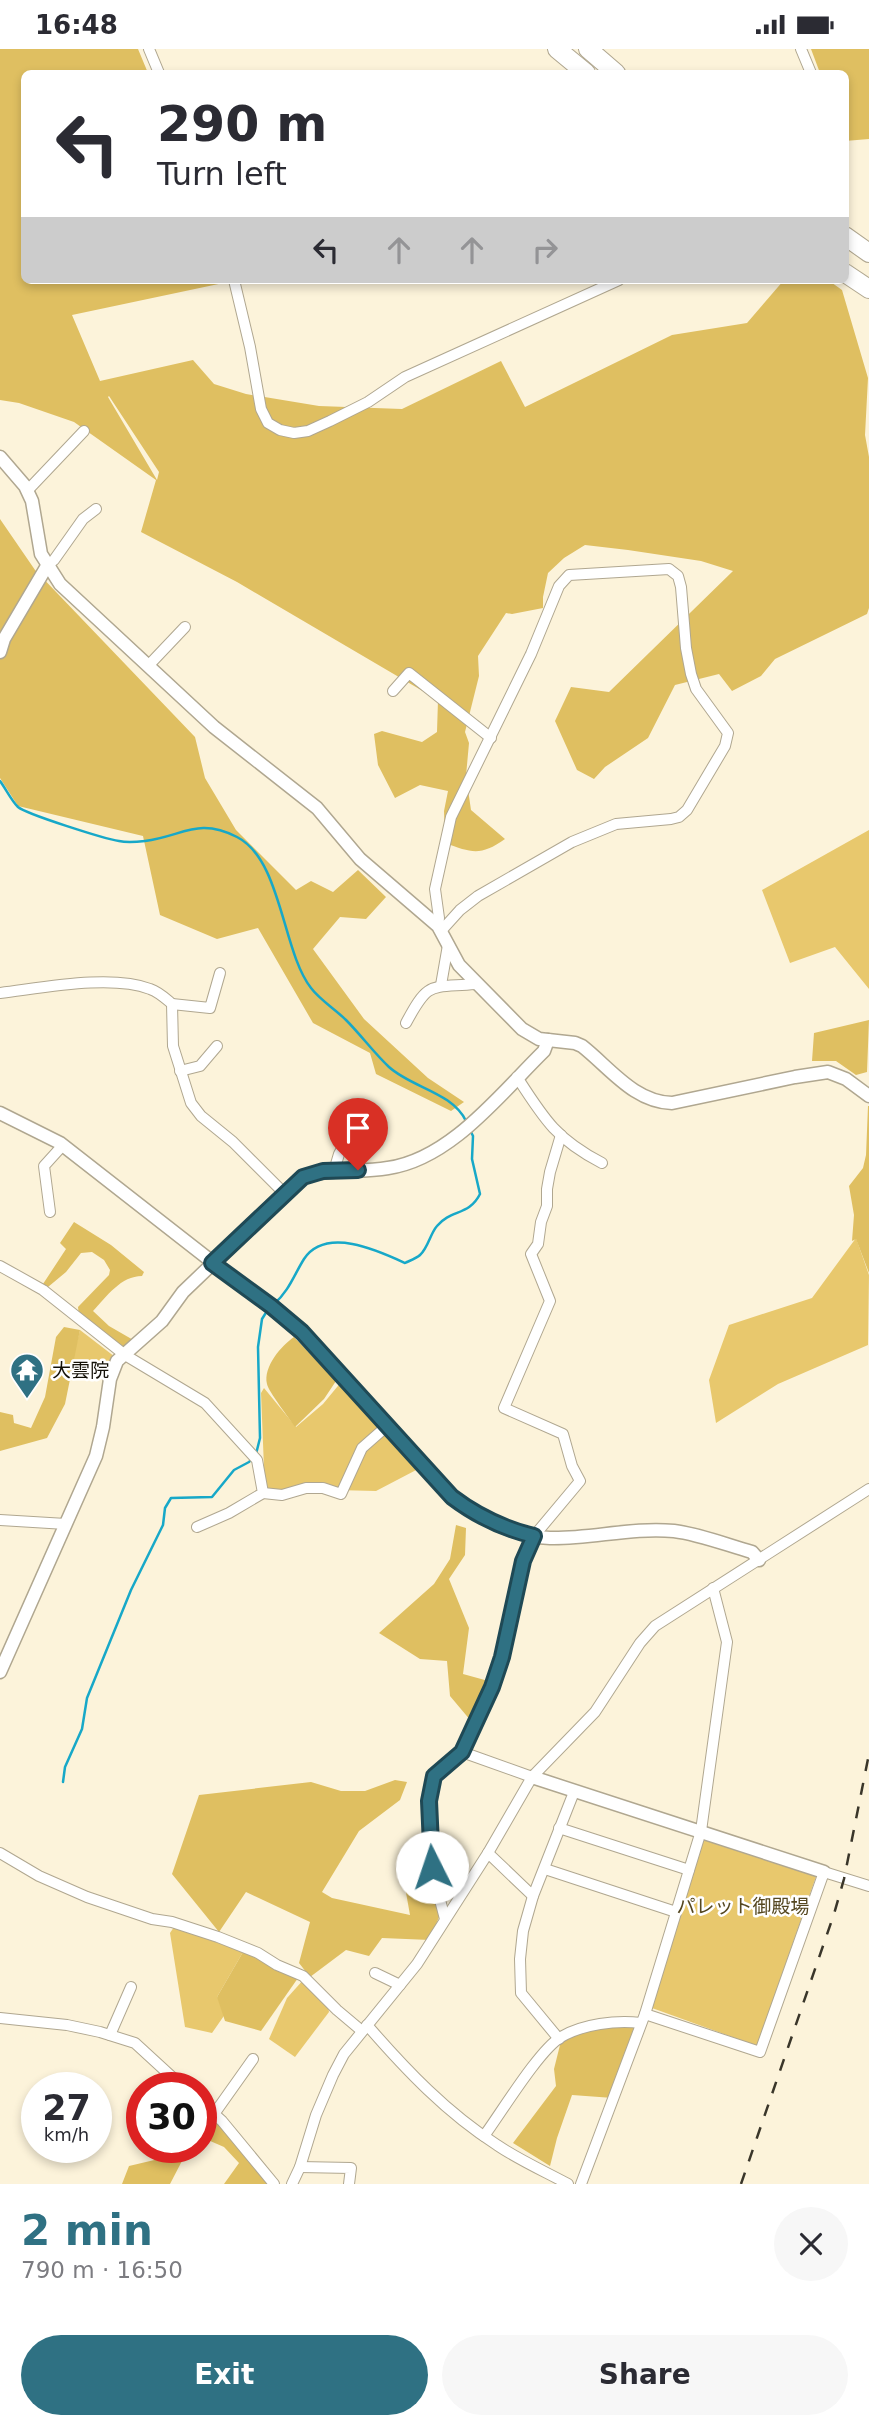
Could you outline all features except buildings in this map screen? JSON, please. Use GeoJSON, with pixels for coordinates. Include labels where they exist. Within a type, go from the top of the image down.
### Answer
{"type":"FeatureCollection","features":[{"type":"Feature","properties":{"kind":"highway"},"geometry":{"type":"LineString","coordinates":[[557,49],[582,70]]}},
{"type":"Feature","properties":{"kind":"highway"},"geometry":{"type":"LineString","coordinates":[[588,49],[612,70]]}},
{"type":"Feature","properties":{"kind":"highway"},"geometry":{"type":"LineString","coordinates":[[849,239],[869,253]]}},
{"type":"Feature","properties":{"kind":"highway"},"geometry":{"type":"LineString","coordinates":[[849,253],[869,266]]}},
{"type":"Feature","properties":{"kind":"highway"},"geometry":{"type":"LineString","coordinates":[[849,276],[869,289]]}},
{"type":"Feature","properties":{"kind":"street"},"geometry":{"type":"LineString","coordinates":[[149,49],[158,70]]}},
{"type":"Feature","properties":{"kind":"street"},"geometry":{"type":"LineString","coordinates":[[801,49],[810,70]]}},
{"type":"Feature","properties":{"kind":"street"},"geometry":{"type":"LineString","coordinates":[[235,284],[261,409],[268,423],[294,433],[308,431],[330,421],[368,402],[405,377],[611,284]]}},
{"type":"Feature","properties":{"kind":"street"},"geometry":{"type":"LineString","coordinates":[[27,491],[85,431]]}},
{"type":"Feature","properties":{"kind":"street"},"geometry":{"type":"LineString","coordinates":[[0,457],[32,501],[41,554],[60,584],[223,734],[317,807],[360,859],[439,929],[459,965],[531,1037],[582,1046],[635,1092],[651,1101],[671,1103],[807,1074],[828,1072],[846,1079],[869,1096]]}},
{"type":"Feature","properties":{"kind":"street"},"geometry":{"type":"LineString","coordinates":[[0,652],[4,639],[47,566],[83,519],[96,509]]}},
{"type":"Feature","properties":{"kind":"street"},"geometry":{"type":"LineString","coordinates":[[669,569],[678,576],[691,674],[696,689],[728,733],[725,746],[687,810],[680,817],[671,820],[616,824],[572,842],[478,896],[439,929],[435,889],[450,817],[531,654],[559,586],[569,575],[669,569]]}},
{"type":"Feature","properties":{"kind":"street"},"geometry":{"type":"LineString","coordinates":[[148,666],[185,627]]}},
{"type":"Feature","properties":{"kind":"street"},"geometry":{"type":"LineString","coordinates":[[393,691],[410,673],[491,738]]}},
{"type":"Feature","properties":{"kind":"street"},"geometry":{"type":"LineString","coordinates":[[441,985],[448,945]]}},
{"type":"Feature","properties":{"kind":"street"},"geometry":{"type":"LineString","coordinates":[[0,993],[123,982],[153,990],[172,1004],[210,1008],[220,973]]}},
{"type":"Feature","properties":{"kind":"street"},"geometry":{"type":"LineString","coordinates":[[406,1023],[425,991],[441,985],[475,983]]}},
{"type":"Feature","properties":{"kind":"street"},"geometry":{"type":"LineString","coordinates":[[172,1004],[173,1046],[191,1103],[201,1116],[233,1142],[284,1193]]}},
{"type":"Feature","properties":{"kind":"street"},"geometry":{"type":"LineString","coordinates":[[0,1672],[5,1648],[96,1456],[110,1380],[117,1361],[162,1321],[183,1293],[212,1263],[303,1177],[323,1171],[388,1168],[412,1163],[476,1121],[544,1051],[548,1040]]}},
{"type":"Feature","properties":{"kind":"street"},"geometry":{"type":"LineString","coordinates":[[180,1071],[200,1066],[217,1046]]}},
{"type":"Feature","properties":{"kind":"street"},"geometry":{"type":"LineString","coordinates":[[517,1077],[546,1122],[576,1150],[602,1163]]}},
{"type":"Feature","properties":{"kind":"street"},"geometry":{"type":"LineString","coordinates":[[0,1114],[63,1145],[302,1332],[460,1504],[511,1530],[534,1536],[551,1538],[676,1531],[752,1552],[759,1560]]}},
{"type":"Feature","properties":{"kind":"street"},"geometry":{"type":"LineString","coordinates":[[334,1171],[339,1153],[355,1125]]}},
{"type":"Feature","properties":{"kind":"street"},"geometry":{"type":"LineString","coordinates":[[445,1919],[432,1867],[429,1801],[434,1776],[462,1752],[492,1687],[502,1657],[523,1561],[534,1536],[580,1481],[572,1466],[564,1434],[504,1408],[550,1301],[531,1254],[538,1244],[541,1222],[547,1206],[547,1189],[561,1135]]}},
{"type":"Feature","properties":{"kind":"street"},"geometry":{"type":"LineString","coordinates":[[50,1212],[44,1166],[63,1145]]}},
{"type":"Feature","properties":{"kind":"street"},"geometry":{"type":"LineString","coordinates":[[0,1266],[43,1290],[125,1355],[205,1403],[257,1460],[263,1493]]}},
{"type":"Feature","properties":{"kind":"street"},"geometry":{"type":"LineString","coordinates":[[197,1527],[229,1513],[263,1493],[282,1495],[309,1488],[323,1488],[341,1494],[362,1448],[387,1426]]}},
{"type":"Feature","properties":{"kind":"street"},"geometry":{"type":"LineString","coordinates":[[292,2184],[316,2115],[344,2054],[417,1964],[488,1853],[532,1777],[595,1712],[640,1643],[656,1626],[869,1489]]}},
{"type":"Feature","properties":{"kind":"street"},"geometry":{"type":"LineString","coordinates":[[0,1520],[66,1524]]}},
{"type":"Feature","properties":{"kind":"street"},"geometry":{"type":"LineString","coordinates":[[581,2184],[643,2019],[701,1831],[727,1642],[713,1588]]}},
{"type":"Feature","properties":{"kind":"street"},"geometry":{"type":"LineString","coordinates":[[462,1752],[574,1792],[869,1886]]}},
{"type":"Feature","properties":{"kind":"street"},"geometry":{"type":"LineString","coordinates":[[559,2039],[521,1993],[520,1959],[523,1931],[533,1896],[574,1792]]}},
{"type":"Feature","properties":{"kind":"street"},"geometry":{"type":"LineString","coordinates":[[559,1828],[690,1870]]}},
{"type":"Feature","properties":{"kind":"street"},"geometry":{"type":"LineString","coordinates":[[0,1853],[39,1876],[87,1897],[218,1937],[258,1953],[303,1976],[337,2010],[365,2028],[403,2067],[460,2118],[484,2136],[568,2184]]}},
{"type":"Feature","properties":{"kind":"street"},"geometry":{"type":"LineString","coordinates":[[488,1853],[533,1896]]}},
{"type":"Feature","properties":{"kind":"street"},"geometry":{"type":"LineString","coordinates":[[406,1867],[432,1867]]}},
{"type":"Feature","properties":{"kind":"street"},"geometry":{"type":"LineString","coordinates":[[545,1869],[676,1912]]}},
{"type":"Feature","properties":{"kind":"street"},"geometry":{"type":"LineString","coordinates":[[484,2136],[547,2049],[559,2039],[601,2023],[643,2019],[760,2052],[824,1872]]}},
{"type":"Feature","properties":{"kind":"street"},"geometry":{"type":"LineString","coordinates":[[375,1973],[400,1985]]}},
{"type":"Feature","properties":{"kind":"street"},"geometry":{"type":"LineString","coordinates":[[110,2035],[131,1987]]}},
{"type":"Feature","properties":{"kind":"street"},"geometry":{"type":"LineString","coordinates":[[0,2018],[67,2025],[135,2043],[167,2072]]}},
{"type":"Feature","properties":{"kind":"street"},"geometry":{"type":"LineString","coordinates":[[217,2110],[253,2059]]}},
{"type":"Feature","properties":{"kind":"street"},"geometry":{"type":"LineString","coordinates":[[217,2118],[274,2184]]}},
{"type":"Feature","properties":{"kind":"street"},"geometry":{"type":"LineString","coordinates":[[300,2167],[351,2168],[349,2184]]}},
{"type":"Feature","properties":{"kind":"green space"},"geometry":{"type":"Polygon","coordinates":[[[869,830],[869,989],[835,947],[790,963],[762,890],[869,830]]]}},
{"type":"Feature","properties":{"kind":"green space"},"geometry":{"type":"Polygon","coordinates":[[[856,1238],[869,1275],[868,1345],[778,1384],[716,1423],[709,1380],[729,1325],[812,1298],[856,1238]]]}},
{"type":"Feature","properties":{"kind":"green space"},"geometry":{"type":"Polygon","coordinates":[[[80,1330],[119,1360],[110,1377],[72,1361],[80,1330]]]}},
{"type":"Feature","properties":{"kind":"green space"},"geometry":{"type":"Polygon","coordinates":[[[342,1381],[420,1468],[376,1491],[265,1493],[261,1393],[264,1388],[296,1427],[323,1404],[342,1381]]]}},
{"type":"Feature","properties":{"kind":"green space","name":"パレット御殿場"},"geometry":{"type":"Polygon","coordinates":[[[704,1832],[819,1868],[757,2046],[652,2008],[704,1832]]]}},
{"type":"Feature","properties":{"kind":"green space"},"geometry":{"type":"Polygon","coordinates":[[[174,1927],[243,1952],[217,1997],[228,2010],[212,2033],[185,2027],[170,1933],[174,1927]]]}},
{"type":"Feature","properties":{"kind":"green space"},"geometry":{"type":"Polygon","coordinates":[[[305,1978],[325,1990],[329,2012],[295,2057],[269,2039],[287,1998],[305,1978]]]}},
{"type":"Feature","properties":{"kind":"shaded area"},"geometry":{"type":"Polygon","coordinates":[[[0,49],[138,49],[147,70],[21,70],[21,284],[219,284],[72,315],[100,381],[193,360],[214,384],[246,394],[319,406],[402,409],[501,361],[525,407],[672,335],[747,323],[781,284],[834,284],[842,290],[868,378],[865,435],[869,457],[869,608],[867,614],[775,659],[761,676],[732,691],[719,674],[675,685],[648,738],[605,767],[594,779],[577,770],[555,721],[571,687],[609,692],[733,571],[701,561],[585,545],[564,558],[548,573],[543,608],[506,613],[478,656],[479,676],[465,732],[469,743],[466,776],[471,810],[505,839],[483,850],[462,849],[445,843],[444,811],[448,791],[420,785],[395,798],[378,765],[374,734],[382,731],[422,742],[437,732],[438,700],[237,582],[141,532],[156,480],[74,422],[19,403],[0,400],[0,49]],[[109,396],[108,397],[157,480],[159,472],[109,396]]]}},
{"type":"Feature","properties":{"kind":"shaded area"},"geometry":{"type":"Polygon","coordinates":[[[811,49],[869,49],[869,139],[849,141],[849,70],[819,70],[811,49]]]}},
{"type":"Feature","properties":{"kind":"shaded area"},"geometry":{"type":"Polygon","coordinates":[[[0,519],[35,570],[195,737],[205,778],[236,830],[296,890],[311,881],[333,892],[358,870],[386,897],[366,919],[340,917],[313,949],[364,1019],[428,1078],[464,1102],[451,1111],[376,1074],[370,1053],[313,1023],[258,928],[217,939],[160,915],[143,836],[18,806],[0,778],[0,519]]]}},
{"type":"Feature","properties":{"kind":"shaded area"},"geometry":{"type":"Polygon","coordinates":[[[869,1020],[867,1072],[856,1075],[836,1061],[812,1061],[814,1033],[869,1020]]]}},
{"type":"Feature","properties":{"kind":"shaded area"},"geometry":{"type":"Polygon","coordinates":[[[868,1106],[869,1273],[856,1239],[852,1241],[854,1215],[849,1186],[863,1168],[868,1106]]]}},
{"type":"Feature","properties":{"kind":"shaded area"},"geometry":{"type":"Polygon","coordinates":[[[74,1222],[111,1245],[144,1272],[142,1276],[121,1283],[93,1311],[109,1326],[135,1341],[121,1352],[79,1316],[78,1307],[109,1275],[110,1270],[104,1260],[92,1252],[81,1253],[66,1272],[48,1287],[43,1284],[66,1249],[60,1243],[74,1222]]]}},
{"type":"Feature","properties":{"kind":"shaded area"},"geometry":{"type":"Polygon","coordinates":[[[64,1327],[80,1330],[65,1404],[47,1438],[0,1451],[0,1412],[13,1415],[14,1423],[31,1428],[45,1397],[56,1337],[64,1327]]]}},
{"type":"Feature","properties":{"kind":"shaded area"},"geometry":{"type":"Polygon","coordinates":[[[294,1337],[336,1381],[324,1399],[295,1427],[271,1393],[266,1377],[274,1357],[294,1337]]]}},
{"type":"Feature","properties":{"kind":"shaded area"},"geometry":{"type":"Polygon","coordinates":[[[456,1525],[466,1528],[465,1555],[449,1579],[469,1628],[463,1674],[492,1682],[471,1721],[450,1696],[447,1661],[420,1659],[379,1633],[434,1584],[450,1559],[456,1525]]]}},
{"type":"Feature","properties":{"kind":"shaded area"},"geometry":{"type":"Polygon","coordinates":[[[395,1780],[407,1782],[400,1800],[359,1831],[322,1892],[332,1898],[410,1915],[403,1876],[410,1865],[428,1866],[439,1917],[430,1940],[382,1938],[369,1956],[346,1950],[310,1977],[299,1963],[310,1922],[246,1892],[219,1932],[172,1874],[199,1795],[311,1782],[341,1791],[365,1791],[395,1780]]]}},
{"type":"Feature","properties":{"kind":"shaded area"},"geometry":{"type":"Polygon","coordinates":[[[243,1952],[298,1978],[261,2031],[225,2021],[217,1997],[243,1952]]]}},
{"type":"Feature","properties":{"kind":"shaded area"},"geometry":{"type":"Polygon","coordinates":[[[611,2022],[641,2023],[613,2098],[572,2095],[550,2166],[513,2143],[556,2086],[554,2069],[562,2037],[611,2022]]]}},
{"type":"Feature","properties":{"kind":"shaded area"},"geometry":{"type":"Polygon","coordinates":[[[222,2114],[279,2184],[224,2184],[239,2163],[224,2147],[217,2144],[217,2115],[222,2114]]]}},
{"type":"Feature","properties":{"kind":"shaded area"},"geometry":{"type":"Polygon","coordinates":[[[142,2163],[181,2163],[170,2184],[122,2184],[129,2166],[142,2163]]]}},
{"type":"Feature","properties":{"kind":"waterway"},"geometry":{"type":"LineString","coordinates":[[0,781],[18,807],[66,826],[111,839],[125,842],[145,841],[201,828],[212,828],[237,837],[252,849],[273,885],[301,972],[311,988],[346,1020],[389,1067],[451,1103],[466,1121]]}},
{"type":"Feature","properties":{"kind":"waterway"},"geometry":{"type":"LineString","coordinates":[[274,1304],[304,1259],[314,1249],[325,1244],[353,1244],[405,1263],[420,1255],[437,1226],[448,1217],[471,1206],[480,1194],[472,1159],[473,1136],[470,1130]]}},
{"type":"Feature","properties":{"kind":"waterway"},"geometry":{"type":"LineString","coordinates":[[63,1782],[65,1767],[82,1729],[87,1698],[131,1590],[163,1525],[165,1508],[171,1498],[212,1497],[234,1470],[249,1462],[256,1454],[260,1438],[258,1347],[262,1319],[267,1311]]}},
{"type":"Feature","properties":{"kind":"railway"},"geometry":{"type":"LineString","coordinates":[[741,2184],[834,1914],[844,1879],[869,1754]]}},
{"type":"Feature","properties":{"kind":"place","name":"大雲院"},"geometry":{"type":"Point","coordinates":[27,1400]}},
{"type":"Feature","properties":{"kind":"route"},"geometry":{"type":"LineString","coordinates":[[358,1170],[323,1171],[303,1177],[212,1263],[302,1332],[452,1497],[469,1510],[511,1530],[534,1536],[523,1561],[502,1657],[492,1687],[462,1752],[434,1776],[429,1801],[432,1867]]}}]}
